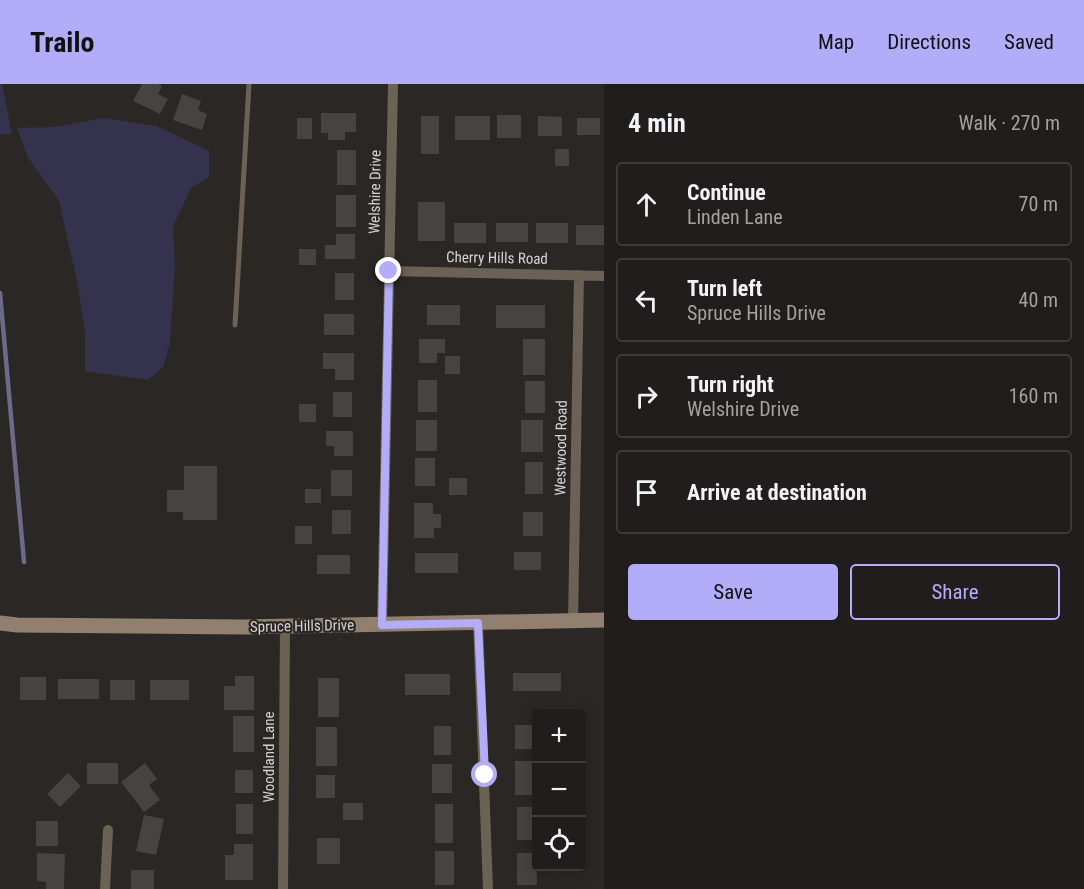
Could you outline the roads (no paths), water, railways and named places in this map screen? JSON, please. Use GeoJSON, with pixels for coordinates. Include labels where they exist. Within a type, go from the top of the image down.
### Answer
{"type":"FeatureCollection","features":[{"type":"Feature","properties":{"kind":"main road","name":"Spruce Hills Drive"},"geometry":{"type":"LineString","coordinates":[[0,623],[36,626],[285,626],[604,620]]}},
{"type":"Feature","properties":{"kind":"street","name":"Welshire Drive"},"geometry":{"type":"LineString","coordinates":[[382,625],[393,84]]}},
{"type":"Feature","properties":{"kind":"street","name":"Cherry Hills Road"},"geometry":{"type":"LineString","coordinates":[[389,271],[604,276]]}},
{"type":"Feature","properties":{"kind":"street","name":"Westwood Road"},"geometry":{"type":"LineString","coordinates":[[573,621],[579,275]]}},
{"type":"Feature","properties":{"kind":"street"},"geometry":{"type":"LineString","coordinates":[[478,623],[488,889]]}},
{"type":"Feature","properties":{"kind":"street","name":"Woodland Lane"},"geometry":{"type":"LineString","coordinates":[[283,889],[285,626]]}},
{"type":"Feature","properties":{"kind":"street"},"geometry":{"type":"LineString","coordinates":[[105,889],[108,830]]}},
{"type":"Feature","properties":{"kind":"lane"},"geometry":{"type":"LineString","coordinates":[[235,326],[249,84]]}},
{"type":"Feature","properties":{"kind":"waterway"},"geometry":{"type":"LineString","coordinates":[[0,293],[24,562]]}}]}
